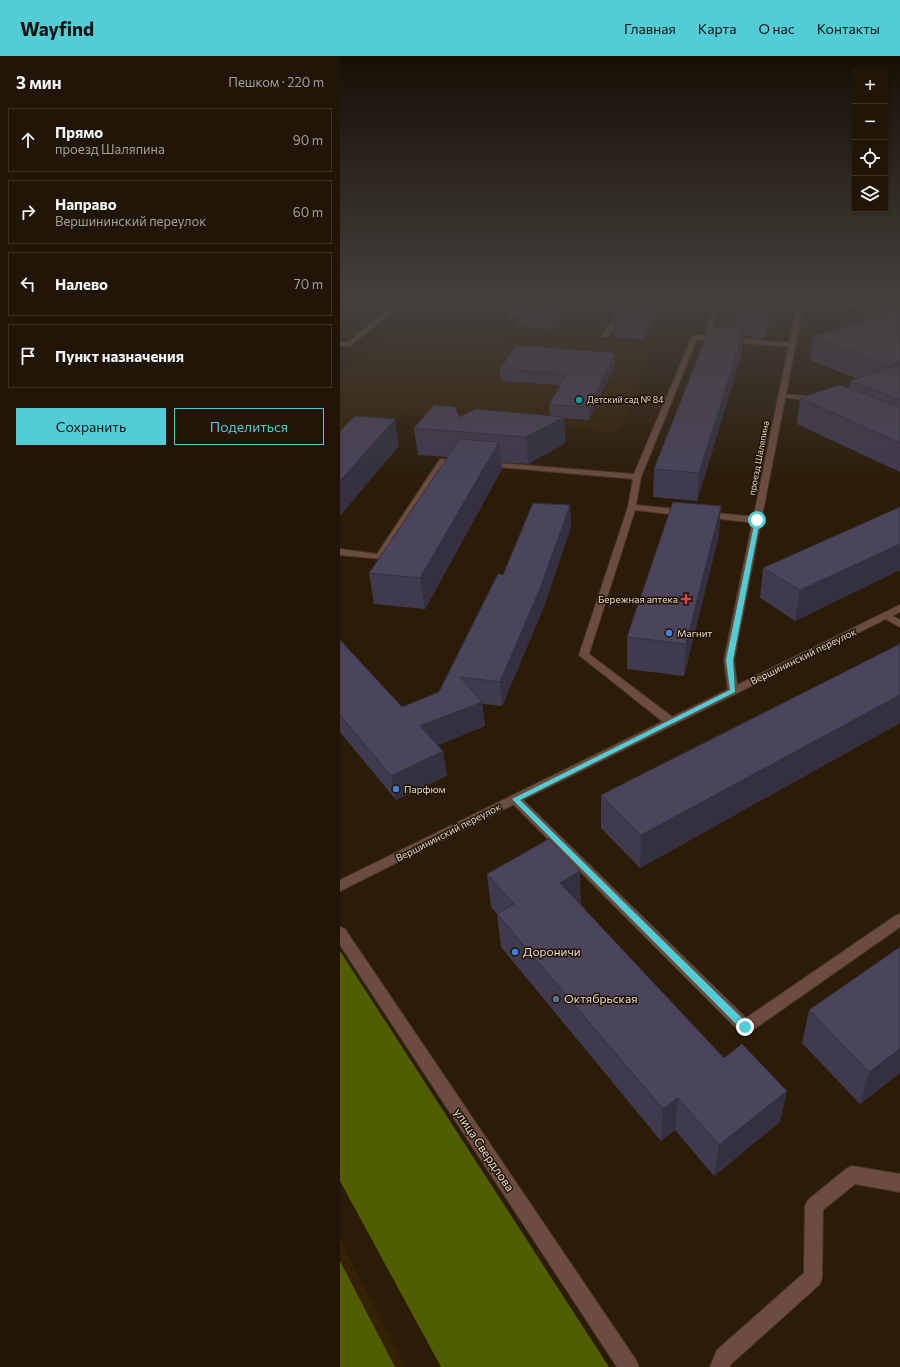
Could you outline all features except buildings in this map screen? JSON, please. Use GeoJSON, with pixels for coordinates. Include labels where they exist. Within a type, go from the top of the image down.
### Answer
{"type":"FeatureCollection","features":[{"type":"Feature","properties":{"kind":"street"},"geometry":{"type":"LineString","coordinates":[[671,722],[584,655],[632,507],[637,477],[685,362]]}},
{"type":"Feature","properties":{"kind":"street","name":"проезд Шаляпина"},"geometry":{"type":"LineString","coordinates":[[733,691],[730,660],[789,362]]}},
{"type":"Feature","properties":{"kind":"street"},"geometry":{"type":"LineString","coordinates":[[782,396],[819,399]]}},
{"type":"Feature","properties":{"kind":"street"},"geometry":{"type":"LineString","coordinates":[[340,552],[379,557],[443,461],[467,463]]}},
{"type":"Feature","properties":{"kind":"street"},"geometry":{"type":"LineString","coordinates":[[482,464],[637,477]]}},
{"type":"Feature","properties":{"kind":"street"},"geometry":{"type":"LineString","coordinates":[[632,507],[757,520]]}},
{"type":"Feature","properties":{"kind":"street","name":"Вершининский переулок"},"geometry":{"type":"LineString","coordinates":[[340,886],[900,608]]}},
{"type":"Feature","properties":{"kind":"street"},"geometry":{"type":"LineString","coordinates":[[885,615],[900,624]]}},
{"type":"Feature","properties":{"kind":"street"},"geometry":{"type":"LineString","coordinates":[[515,799],[745,1027],[900,920]]}},
{"type":"Feature","properties":{"kind":"street","name":"улица Свердлова"},"geometry":{"type":"LineString","coordinates":[[340,933],[629,1367]]}},
{"type":"Feature","properties":{"kind":"street"},"geometry":{"type":"LineString","coordinates":[[720,1367],[724,1357],[812,1277],[814,1206],[852,1175],[900,1183]]}},
{"type":"Feature","properties":{"kind":"shaded area"},"geometry":{"type":"Polygon","coordinates":[[[355,362],[650,362],[619,433],[401,415],[383,433],[340,429],[340,375],[355,362]]]}},
{"type":"Feature","properties":{"kind":"shaded area"},"geometry":{"type":"Polygon","coordinates":[[[340,1239],[405,1367],[340,1367],[340,1239]]]}},
{"type":"Feature","properties":{"kind":"green space"},"geometry":{"type":"Polygon","coordinates":[[[340,951],[609,1367],[441,1367],[340,1181],[340,951]]]}},
{"type":"Feature","properties":{"kind":"green space"},"geometry":{"type":"Polygon","coordinates":[[[340,1261],[395,1367],[340,1367],[340,1261]]]}},
{"type":"Feature","properties":{"kind":"place","name":"Детский сад № 84"},"geometry":{"type":"Point","coordinates":[579,400]}},
{"type":"Feature","properties":{"kind":"place","name":"Бережная аптека"},"geometry":{"type":"Point","coordinates":[686,599]}},
{"type":"Feature","properties":{"kind":"place","name":"Магнит"},"geometry":{"type":"Point","coordinates":[669,633]}},
{"type":"Feature","properties":{"kind":"place","name":"Парфюм"},"geometry":{"type":"Point","coordinates":[396,789]}},
{"type":"Feature","properties":{"kind":"place","name":"Дороничи"},"geometry":{"type":"Point","coordinates":[515,952]}},
{"type":"Feature","properties":{"kind":"place","name":"Октябрьская"},"geometry":{"type":"Point","coordinates":[556,999]}},
{"type":"Feature","properties":{"kind":"route"},"geometry":{"type":"LineString","coordinates":[[745,1027],[515,799],[733,691],[730,660],[757,520]]}}]}
